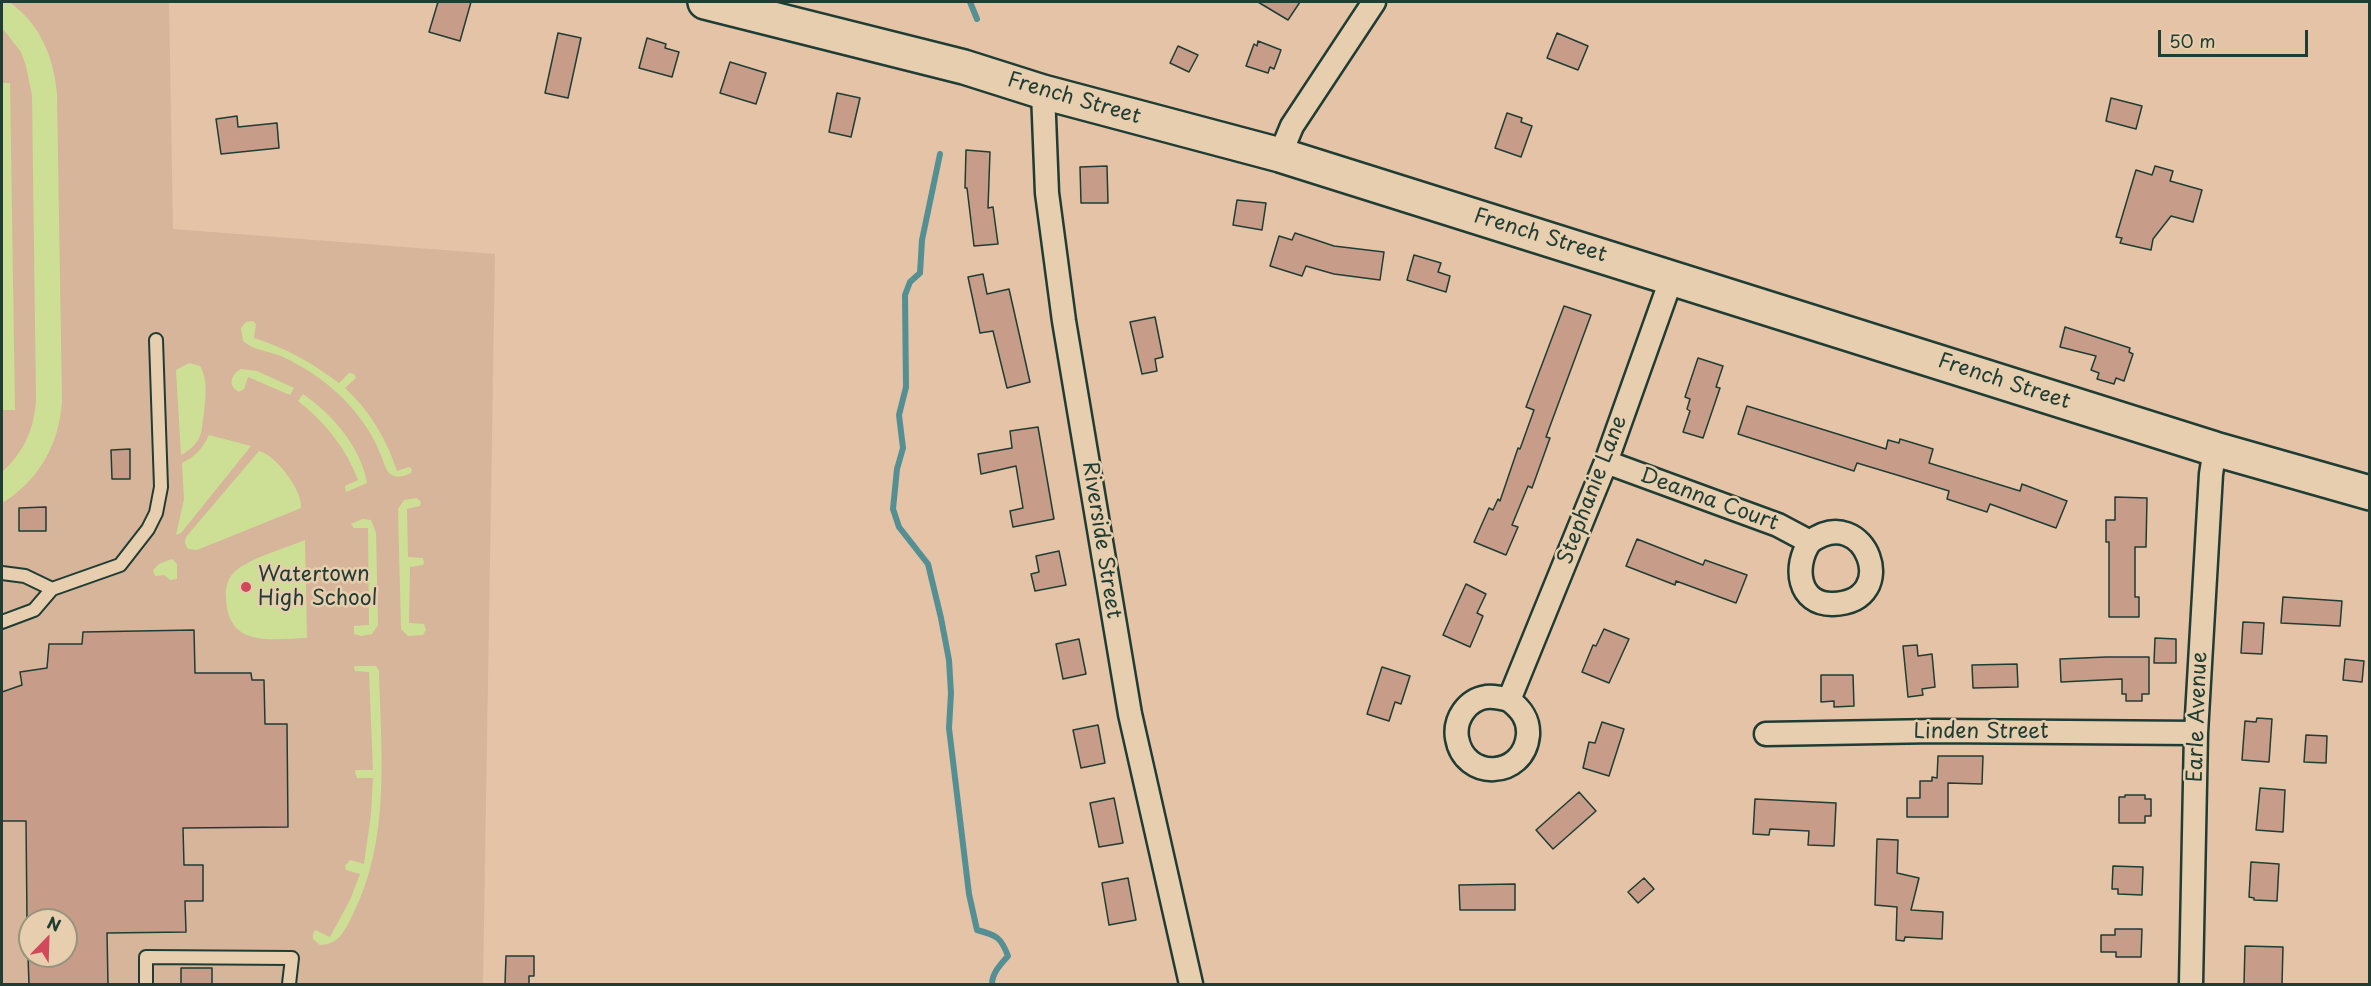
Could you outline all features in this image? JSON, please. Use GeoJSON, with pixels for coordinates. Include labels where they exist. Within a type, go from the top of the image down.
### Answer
{"type":"FeatureCollection","features":[{"type":"Feature","properties":{"kind":"street","name":"French Street"},"geometry":{"type":"LineString","coordinates":[[705,2],[964,67],[1043,92],[1280,155],[2215,449],[2370,493]]}},
{"type":"Feature","properties":{"kind":"street"},"geometry":{"type":"LineString","coordinates":[[1280,155],[1293,126],[1374,2]]}},
{"type":"Feature","properties":{"kind":"street","name":"Riverside Street"},"geometry":{"type":"LineString","coordinates":[[1043,92],[1047,193],[1064,321],[1130,714],[1191,984]]}},
{"type":"Feature","properties":{"kind":"street","name":"Stephanie Lane"},"geometry":{"type":"LineString","coordinates":[[1509,700],[1605,462],[1672,277]]}},
{"type":"Feature","properties":{"kind":"street","name":"Earle Avenue"},"geometry":{"type":"LineString","coordinates":[[2191,984],[2196,733],[2211,474],[2215,449]]}},
{"type":"Feature","properties":{"kind":"street","name":"Deanna Court"},"geometry":{"type":"LineString","coordinates":[[1605,462],[1778,525],[1810,542]]}},
{"type":"Feature","properties":{"kind":"street","name":"Linden Street"},"geometry":{"type":"LineString","coordinates":[[1766,734],[1936,731],[2196,733]]}},
{"type":"Feature","properties":{"kind":"lane"},"geometry":{"type":"LineString","coordinates":[[2,622],[34,610],[52,589],[120,565],[148,529],[156,513],[161,487],[156,340]]}},
{"type":"Feature","properties":{"kind":"lane"},"geometry":{"type":"LineString","coordinates":[[2,573],[25,576],[52,589]]}},
{"type":"Feature","properties":{"kind":"lane"},"geometry":{"type":"LineString","coordinates":[[146,984],[146,957],[292,958],[289,984]]}},
{"type":"Feature","properties":{"kind":"shaded area","name":"Watertown High School"},"geometry":{"type":"Polygon","coordinates":[[[2,2],[169,2],[173,229],[495,254],[483,984],[2,984],[2,2]]]}},
{"type":"Feature","properties":{"kind":"green space"},"geometry":{"type":"Polygon","coordinates":[[[2,2],[9,2],[29,20],[44,42],[53,67],[57,94],[62,402],[57,432],[45,460],[27,484],[2,503],[2,472],[16,457],[26,440],[33,421],[36,400],[32,95],[21,52],[2,28],[2,2]]]}},
{"type":"Feature","properties":{"kind":"green space"},"geometry":{"type":"Polygon","coordinates":[[[2,83],[10,83],[15,410],[2,410],[2,83]]]}},
{"type":"Feature","properties":{"kind":"green space"},"geometry":{"type":"Polygon","coordinates":[[[253,321],[256,324],[254,338],[298,357],[339,383],[349,373],[354,374],[356,378],[345,388],[377,427],[397,471],[409,467],[412,469],[411,473],[399,477],[389,472],[364,423],[344,399],[327,384],[291,361],[243,341],[241,328],[246,322],[253,321]]]}},
{"type":"Feature","properties":{"kind":"green space"},"geometry":{"type":"Polygon","coordinates":[[[189,363],[200,366],[203,373],[206,388],[205,405],[200,437],[181,455],[176,370],[189,363]]]}},
{"type":"Feature","properties":{"kind":"green space"},"geometry":{"type":"Polygon","coordinates":[[[241,369],[257,371],[294,388],[290,395],[248,377],[244,389],[239,392],[233,387],[232,380],[234,374],[241,369]]]}},
{"type":"Feature","properties":{"kind":"green space"},"geometry":{"type":"Polygon","coordinates":[[[303,394],[334,421],[352,444],[364,470],[367,483],[346,492],[345,486],[358,480],[353,468],[334,436],[298,401],[303,394]]]}},
{"type":"Feature","properties":{"kind":"green space"},"geometry":{"type":"Polygon","coordinates":[[[209,435],[251,446],[181,533],[176,535],[184,499],[182,463],[198,452],[209,435]]]}},
{"type":"Feature","properties":{"kind":"green space"},"geometry":{"type":"Polygon","coordinates":[[[259,451],[273,459],[287,475],[298,492],[301,508],[197,550],[188,549],[185,543],[186,537],[259,451]]]}},
{"type":"Feature","properties":{"kind":"green space"},"geometry":{"type":"Polygon","coordinates":[[[417,498],[421,502],[420,506],[407,509],[408,557],[423,558],[424,563],[410,567],[409,623],[424,624],[426,630],[423,635],[408,636],[401,629],[398,509],[404,500],[417,498]]]}},
{"type":"Feature","properties":{"kind":"green space"},"geometry":{"type":"Polygon","coordinates":[[[362,519],[371,520],[376,533],[378,625],[372,634],[361,636],[354,634],[354,626],[369,625],[368,528],[354,528],[351,524],[362,519]]]}},
{"type":"Feature","properties":{"kind":"green space"},"geometry":{"type":"Polygon","coordinates":[[[305,540],[307,638],[266,639],[243,633],[234,625],[229,614],[226,590],[232,575],[253,561],[305,540]]]}},
{"type":"Feature","properties":{"kind":"green space"},"geometry":{"type":"Polygon","coordinates":[[[172,559],[177,564],[177,579],[170,580],[164,575],[155,576],[153,570],[159,564],[172,559]]]}},
{"type":"Feature","properties":{"kind":"green space"},"geometry":{"type":"Polygon","coordinates":[[[354,666],[376,666],[379,671],[382,765],[378,827],[373,857],[352,916],[337,940],[320,945],[313,939],[315,930],[330,937],[350,900],[360,874],[346,870],[345,866],[350,860],[364,864],[371,814],[373,778],[357,778],[355,772],[356,770],[373,770],[369,672],[355,671],[354,666]]]}},
{"type":"Feature","properties":{"kind":"building"},"geometry":{"type":"Polygon","coordinates":[[[438,2],[471,2],[460,41],[429,32],[438,2]]]}},
{"type":"Feature","properties":{"kind":"building"},"geometry":{"type":"Polygon","coordinates":[[[1258,2],[1300,2],[1288,20],[1258,2]]]}},
{"type":"Feature","properties":{"kind":"building"},"geometry":{"type":"Polygon","coordinates":[[[558,33],[581,38],[568,98],[545,93],[558,33]]]}},
{"type":"Feature","properties":{"kind":"building"},"geometry":{"type":"Polygon","coordinates":[[[1557,33],[1588,46],[1578,70],[1547,58],[1557,33]]]}},
{"type":"Feature","properties":{"kind":"building"},"geometry":{"type":"Polygon","coordinates":[[[647,38],[666,44],[665,48],[679,52],[672,77],[639,68],[647,38]]]}},
{"type":"Feature","properties":{"kind":"building"},"geometry":{"type":"Polygon","coordinates":[[[1258,41],[1281,50],[1274,69],[1270,67],[1268,73],[1246,66],[1254,44],[1257,46],[1258,41]]]}},
{"type":"Feature","properties":{"kind":"building"},"geometry":{"type":"Polygon","coordinates":[[[1178,46],[1198,55],[1189,72],[1170,63],[1178,46]]]}},
{"type":"Feature","properties":{"kind":"building"},"geometry":{"type":"Polygon","coordinates":[[[730,62],[766,73],[756,104],[720,93],[730,62]]]}},
{"type":"Feature","properties":{"kind":"building"},"geometry":{"type":"Polygon","coordinates":[[[837,93],[860,98],[851,137],[829,132],[837,93]]]}},
{"type":"Feature","properties":{"kind":"building"},"geometry":{"type":"Polygon","coordinates":[[[2111,98],[2142,106],[2136,129],[2106,121],[2111,98]]]}},
{"type":"Feature","properties":{"kind":"building"},"geometry":{"type":"Polygon","coordinates":[[[1507,113],[1522,118],[1521,122],[1532,126],[1521,157],[1495,148],[1507,113]]]}},
{"type":"Feature","properties":{"kind":"building"},"geometry":{"type":"Polygon","coordinates":[[[237,116],[238,127],[277,123],[279,148],[221,154],[216,119],[237,116]]]}},
{"type":"Feature","properties":{"kind":"building"},"geometry":{"type":"Polygon","coordinates":[[[966,150],[990,152],[988,208],[993,207],[998,244],[974,246],[967,188],[965,188],[966,150]]]}},
{"type":"Feature","properties":{"kind":"building"},"geometry":{"type":"Polygon","coordinates":[[[1107,166],[1108,203],[1081,203],[1080,167],[1107,166]]]}},
{"type":"Feature","properties":{"kind":"building"},"geometry":{"type":"Polygon","coordinates":[[[2155,166],[2173,171],[2170,181],[2202,190],[2193,222],[2171,216],[2153,239],[2151,250],[2120,243],[2122,238],[2116,237],[2136,170],[2152,175],[2155,166]]]}},
{"type":"Feature","properties":{"kind":"building"},"geometry":{"type":"Polygon","coordinates":[[[1237,200],[1266,203],[1262,230],[1233,225],[1237,200]]]}},
{"type":"Feature","properties":{"kind":"building"},"geometry":{"type":"Polygon","coordinates":[[[1295,233],[1334,246],[1384,252],[1380,280],[1334,274],[1306,266],[1302,276],[1270,266],[1279,236],[1292,240],[1295,233]]]}},
{"type":"Feature","properties":{"kind":"building"},"geometry":{"type":"Polygon","coordinates":[[[1414,255],[1441,263],[1438,272],[1450,276],[1446,292],[1407,280],[1414,255]]]}},
{"type":"Feature","properties":{"kind":"building"},"geometry":{"type":"Polygon","coordinates":[[[983,274],[987,294],[1009,289],[1030,382],[1007,388],[993,331],[980,333],[968,277],[983,274]]]}},
{"type":"Feature","properties":{"kind":"building"},"geometry":{"type":"Polygon","coordinates":[[[1564,306],[1591,315],[1546,437],[1550,438],[1532,488],[1528,486],[1512,525],[1518,527],[1506,555],[1474,542],[1489,508],[1493,510],[1498,499],[1500,501],[1518,448],[1520,449],[1534,410],[1526,407],[1564,306]]]}},
{"type":"Feature","properties":{"kind":"building"},"geometry":{"type":"Polygon","coordinates":[[[1155,317],[1163,357],[1155,359],[1157,371],[1142,374],[1130,322],[1155,317]]]}},
{"type":"Feature","properties":{"kind":"building"},"geometry":{"type":"Polygon","coordinates":[[[2065,327],[2130,348],[2129,352],[2133,354],[2124,381],[2116,378],[2114,384],[2097,379],[2099,373],[2091,370],[2096,356],[2060,347],[2065,327]]]}},
{"type":"Feature","properties":{"kind":"building"},"geometry":{"type":"Polygon","coordinates":[[[1698,358],[1723,366],[1716,387],[1720,388],[1703,438],[1683,432],[1690,411],[1687,409],[1690,399],[1685,397],[1698,358]]]}},
{"type":"Feature","properties":{"kind":"building"},"geometry":{"type":"Polygon","coordinates":[[[1747,406],[1886,449],[1888,440],[1899,443],[1900,439],[1933,449],[1929,463],[2020,491],[2022,484],[2067,501],[2056,528],[1990,504],[1987,512],[1947,499],[1949,491],[1857,463],[1854,471],[1738,434],[1747,406]]]}},
{"type":"Feature","properties":{"kind":"building"},"geometry":{"type":"Polygon","coordinates":[[[1038,427],[1054,519],[1013,527],[1010,511],[1023,508],[1016,466],[981,474],[978,454],[1012,448],[1010,431],[1038,427]]]}},
{"type":"Feature","properties":{"kind":"building"},"geometry":{"type":"Polygon","coordinates":[[[130,449],[130,479],[112,479],[111,450],[130,449]]]}},
{"type":"Feature","properties":{"kind":"building"},"geometry":{"type":"Polygon","coordinates":[[[2115,497],[2147,498],[2146,547],[2135,547],[2135,597],[2139,597],[2139,617],[2109,617],[2109,542],[2106,542],[2106,520],[2115,520],[2115,497]]]}},
{"type":"Feature","properties":{"kind":"building"},"geometry":{"type":"Polygon","coordinates":[[[46,507],[46,531],[19,531],[19,508],[46,507]]]}},
{"type":"Feature","properties":{"kind":"building"},"geometry":{"type":"Polygon","coordinates":[[[1637,539],[1703,565],[1705,560],[1747,575],[1736,603],[1676,581],[1675,585],[1626,566],[1637,539]]]}},
{"type":"Feature","properties":{"kind":"building"},"geometry":{"type":"Polygon","coordinates":[[[1059,551],[1066,585],[1035,591],[1031,574],[1039,572],[1036,556],[1059,551]]]}},
{"type":"Feature","properties":{"kind":"building"},"geometry":{"type":"Polygon","coordinates":[[[1466,584],[1486,594],[1477,613],[1483,616],[1470,647],[1443,635],[1466,584]]]}},
{"type":"Feature","properties":{"kind":"building"},"geometry":{"type":"Polygon","coordinates":[[[2283,597],[2342,601],[2340,626],[2281,623],[2283,597]]]}},
{"type":"Feature","properties":{"kind":"building"},"geometry":{"type":"Polygon","coordinates":[[[2243,622],[2264,623],[2262,654],[2241,653],[2243,622]]]}},
{"type":"Feature","properties":{"kind":"building"},"geometry":{"type":"Polygon","coordinates":[[[1604,629],[1629,639],[1609,683],[1582,672],[1593,645],[1596,646],[1604,629]]]}},
{"type":"Feature","properties":{"kind":"building"},"geometry":{"type":"Polygon","coordinates":[[[194,630],[195,673],[251,673],[252,680],[264,680],[265,724],[287,724],[288,827],[183,828],[184,865],[203,865],[203,901],[185,901],[186,932],[107,933],[108,984],[29,984],[28,968],[78,968],[78,908],[27,908],[26,821],[2,821],[2,692],[22,685],[20,672],[47,668],[49,644],[82,644],[83,632],[194,630]]]}},
{"type":"Feature","properties":{"kind":"building"},"geometry":{"type":"Polygon","coordinates":[[[2155,638],[2176,639],[2176,663],[2154,663],[2155,638]]]}},
{"type":"Feature","properties":{"kind":"building"},"geometry":{"type":"Polygon","coordinates":[[[1079,639],[1086,674],[1063,679],[1056,644],[1079,639]]]}},
{"type":"Feature","properties":{"kind":"building"},"geometry":{"type":"Polygon","coordinates":[[[1917,645],[1918,656],[1932,654],[1935,687],[1922,689],[1923,695],[1908,697],[1903,646],[1917,645]]]}},
{"type":"Feature","properties":{"kind":"building"},"geometry":{"type":"Polygon","coordinates":[[[2149,657],[2149,694],[2142,694],[2142,701],[2126,701],[2126,694],[2122,694],[2122,679],[2061,682],[2060,659],[2149,657]]]}},
{"type":"Feature","properties":{"kind":"building"},"geometry":{"type":"Polygon","coordinates":[[[2345,659],[2364,661],[2362,682],[2343,680],[2345,659]]]}},
{"type":"Feature","properties":{"kind":"building"},"geometry":{"type":"Polygon","coordinates":[[[2017,664],[2018,687],[1973,688],[1972,665],[2017,664]]]}},
{"type":"Feature","properties":{"kind":"building"},"geometry":{"type":"Polygon","coordinates":[[[1382,667],[1410,676],[1401,704],[1395,702],[1389,721],[1367,714],[1382,667]]]}},
{"type":"Feature","properties":{"kind":"building"},"geometry":{"type":"Polygon","coordinates":[[[1821,675],[1853,675],[1854,706],[1834,707],[1834,701],[1821,702],[1821,675]]]}},
{"type":"Feature","properties":{"kind":"building"},"geometry":{"type":"Polygon","coordinates":[[[2257,718],[2272,719],[2269,762],[2242,760],[2245,721],[2256,722],[2257,718]]]}},
{"type":"Feature","properties":{"kind":"building"},"geometry":{"type":"Polygon","coordinates":[[[1602,722],[1624,729],[1609,776],[1583,768],[1589,742],[1595,743],[1602,722]]]}},
{"type":"Feature","properties":{"kind":"building"},"geometry":{"type":"Polygon","coordinates":[[[1098,725],[1105,763],[1081,768],[1073,730],[1098,725]]]}},
{"type":"Feature","properties":{"kind":"building"},"geometry":{"type":"Polygon","coordinates":[[[2306,735],[2327,736],[2326,763],[2304,762],[2306,735]]]}},
{"type":"Feature","properties":{"kind":"building"},"geometry":{"type":"Polygon","coordinates":[[[1938,756],[1983,756],[1982,784],[1948,783],[1948,817],[1907,817],[1907,798],[1920,798],[1920,781],[1932,781],[1932,777],[1937,778],[1938,756]]]}},
{"type":"Feature","properties":{"kind":"building"},"geometry":{"type":"Polygon","coordinates":[[[2260,788],[2285,790],[2283,832],[2256,830],[2260,788]]]}},
{"type":"Feature","properties":{"kind":"building"},"geometry":{"type":"Polygon","coordinates":[[[1579,792],[1596,811],[1553,849],[1536,830],[1579,792]]]}},
{"type":"Feature","properties":{"kind":"building"},"geometry":{"type":"Polygon","coordinates":[[[2125,795],[2145,795],[2145,799],[2151,799],[2151,816],[2145,816],[2145,823],[2119,823],[2119,797],[2125,797],[2125,795]]]}},
{"type":"Feature","properties":{"kind":"building"},"geometry":{"type":"Polygon","coordinates":[[[1114,798],[1123,843],[1099,847],[1090,803],[1114,798]]]}},
{"type":"Feature","properties":{"kind":"building"},"geometry":{"type":"Polygon","coordinates":[[[1755,799],[1836,803],[1834,846],[1808,845],[1809,831],[1770,829],[1769,835],[1753,834],[1755,799]]]}},
{"type":"Feature","properties":{"kind":"building"},"geometry":{"type":"Polygon","coordinates":[[[1877,839],[1898,840],[1897,873],[1919,878],[1911,910],[1943,912],[1942,939],[1905,937],[1904,941],[1896,940],[1897,907],[1875,905],[1877,839]]]}},
{"type":"Feature","properties":{"kind":"building"},"geometry":{"type":"Polygon","coordinates":[[[2251,862],[2279,864],[2277,901],[2254,900],[2249,897],[2251,862]]]}},
{"type":"Feature","properties":{"kind":"building"},"geometry":{"type":"Polygon","coordinates":[[[2113,866],[2143,867],[2142,895],[2118,894],[2118,889],[2112,889],[2113,866]]]}},
{"type":"Feature","properties":{"kind":"building"},"geometry":{"type":"Polygon","coordinates":[[[1128,878],[1136,920],[1109,925],[1102,883],[1128,878]]]}},
{"type":"Feature","properties":{"kind":"building"},"geometry":{"type":"Polygon","coordinates":[[[1644,878],[1654,889],[1638,903],[1628,892],[1644,878]]]}},
{"type":"Feature","properties":{"kind":"building"},"geometry":{"type":"Polygon","coordinates":[[[1515,884],[1515,910],[1460,910],[1459,885],[1515,884]]]}},
{"type":"Feature","properties":{"kind":"building"},"geometry":{"type":"Polygon","coordinates":[[[2115,929],[2142,929],[2141,957],[2116,957],[2116,952],[2101,952],[2101,935],[2115,935],[2115,929]]]}},
{"type":"Feature","properties":{"kind":"building"},"geometry":{"type":"Polygon","coordinates":[[[2245,946],[2283,947],[2282,984],[2244,984],[2245,946]]]}},
{"type":"Feature","properties":{"kind":"building"},"geometry":{"type":"Polygon","coordinates":[[[506,956],[534,956],[534,976],[529,976],[529,984],[505,984],[506,956]]]}},
{"type":"Feature","properties":{"kind":"building"},"geometry":{"type":"Polygon","coordinates":[[[181,968],[212,968],[212,984],[181,984],[181,968]]]}},
{"type":"Feature","properties":{"kind":"waterway"},"geometry":{"type":"LineString","coordinates":[[970,2],[977,19]]}},
{"type":"Feature","properties":{"kind":"waterway"},"geometry":{"type":"LineString","coordinates":[[940,154],[922,240],[920,273],[910,282],[905,295],[906,387],[899,415],[903,448],[897,469],[893,509],[899,527],[928,564],[941,618],[949,660],[951,693],[949,728],[969,894],[977,930],[997,938],[1008,956],[995,972],[992,984]]}},
{"type":"Feature","properties":{"kind":"place","name":"Watertown High School"},"geometry":{"type":"Point","coordinates":[246,587]}}]}
